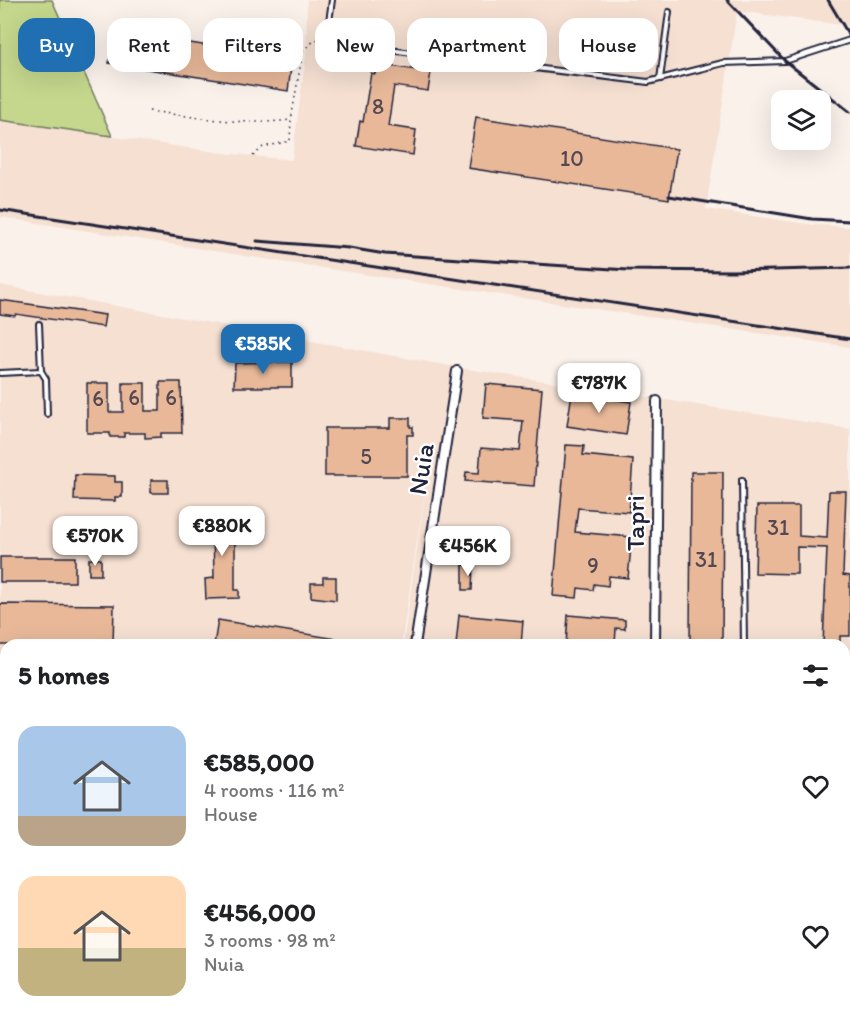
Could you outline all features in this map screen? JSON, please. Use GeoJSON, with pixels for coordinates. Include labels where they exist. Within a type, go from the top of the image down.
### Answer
{"type":"FeatureCollection","features":[{"type":"Feature","properties":{"kind":"street","name":"Nuia"},"geometry":{"type":"LineString","coordinates":[[416,639],[457,371]]}},
{"type":"Feature","properties":{"kind":"street","name":"Tapri"},"geometry":{"type":"LineString","coordinates":[[656,639],[657,401]]}},
{"type":"Feature","properties":{"kind":"lane"},"geometry":{"type":"LineString","coordinates":[[330,18],[332,0]]}},
{"type":"Feature","properties":{"kind":"lane"},"geometry":{"type":"LineString","coordinates":[[660,80],[669,12]]}},
{"type":"Feature","properties":{"kind":"lane"},"geometry":{"type":"LineString","coordinates":[[395,51],[648,82],[723,63],[786,61],[850,40]]}},
{"type":"Feature","properties":{"kind":"lane"},"geometry":{"type":"LineString","coordinates":[[39,324],[41,371],[46,380],[47,414]]}},
{"type":"Feature","properties":{"kind":"lane"},"geometry":{"type":"LineString","coordinates":[[0,372],[41,371]]}},
{"type":"Feature","properties":{"kind":"lane"},"geometry":{"type":"LineString","coordinates":[[742,480],[744,639]]}},
{"type":"Feature","properties":{"kind":"path"},"geometry":{"type":"LineString","coordinates":[[253,156],[263,147],[290,141],[291,120],[303,50],[315,41]]}},
{"type":"Feature","properties":{"kind":"path"},"geometry":{"type":"LineString","coordinates":[[149,111],[238,122],[291,120]]}},
{"type":"Feature","properties":{"kind":"shaded area"},"geometry":{"type":"Polygon","coordinates":[[[307,0],[850,0],[850,26],[737,11],[706,209],[814,225],[850,227],[850,347],[0,217],[0,120],[222,153],[292,160],[306,55],[307,0]]]}},
{"type":"Feature","properties":{"kind":"shaded area"},"geometry":{"type":"Polygon","coordinates":[[[0,285],[467,369],[850,429],[850,639],[404,639],[430,458],[402,639],[0,639],[0,285]]]}},
{"type":"Feature","properties":{"kind":"green space"},"geometry":{"type":"Polygon","coordinates":[[[0,0],[52,0],[60,18],[18,18],[18,72],[84,72],[112,136],[0,120],[0,0]]]}},
{"type":"Feature","properties":{"kind":"building"},"geometry":{"type":"Polygon","coordinates":[[[191,43],[203,45],[203,72],[290,72],[288,91],[167,72],[191,72],[191,43]]]}},
{"type":"Feature","properties":{"kind":"building"},"geometry":{"type":"Polygon","coordinates":[[[395,67],[407,69],[407,72],[431,72],[428,91],[394,86],[388,126],[416,130],[413,155],[356,146],[360,121],[363,122],[371,73],[375,74],[375,72],[395,72],[395,67]]]}},
{"type":"Feature","properties":{"kind":"building"},"geometry":{"type":"Polygon","coordinates":[[[476,117],[677,149],[669,199],[468,168],[476,117]]]}},
{"type":"Feature","properties":{"kind":"building"},"geometry":{"type":"Polygon","coordinates":[[[0,300],[105,315],[103,327],[16,314],[15,316],[0,314],[0,300]]]}},
{"type":"Feature","properties":{"kind":"building"},"geometry":{"type":"Polygon","coordinates":[[[292,362],[292,387],[234,387],[235,363],[292,362]]]}},
{"type":"Feature","properties":{"kind":"building"},"geometry":{"type":"Polygon","coordinates":[[[160,382],[181,382],[182,433],[161,433],[161,437],[145,438],[145,433],[124,433],[124,437],[110,437],[110,433],[87,433],[87,383],[109,383],[109,412],[123,412],[123,383],[145,383],[145,411],[160,411],[160,382]]]}},
{"type":"Feature","properties":{"kind":"building"},"geometry":{"type":"Polygon","coordinates":[[[486,384],[542,389],[534,486],[465,481],[466,472],[479,473],[481,448],[520,451],[523,421],[483,418],[486,384]]]}},
{"type":"Feature","properties":{"kind":"building"},"geometry":{"type":"Polygon","coordinates":[[[572,393],[631,402],[626,435],[567,426],[572,393]]]}},
{"type":"Feature","properties":{"kind":"building"},"geometry":{"type":"Polygon","coordinates":[[[390,418],[410,418],[410,427],[413,427],[413,435],[407,435],[407,476],[325,476],[325,428],[390,428],[390,418]]]}},
{"type":"Feature","properties":{"kind":"building"},"geometry":{"type":"Polygon","coordinates":[[[566,445],[584,446],[583,455],[633,460],[629,512],[578,508],[575,532],[632,537],[628,578],[609,576],[608,586],[594,584],[593,590],[578,588],[577,598],[553,596],[566,445]]]}},
{"type":"Feature","properties":{"kind":"building"},"geometry":{"type":"Polygon","coordinates":[[[691,472],[723,472],[722,639],[690,639],[691,472]]]}},
{"type":"Feature","properties":{"kind":"building"},"geometry":{"type":"Polygon","coordinates":[[[75,475],[115,476],[115,482],[122,482],[122,497],[115,497],[115,501],[74,500],[75,475]]]}},
{"type":"Feature","properties":{"kind":"building"},"geometry":{"type":"Polygon","coordinates":[[[151,480],[168,480],[168,493],[151,493],[151,480]]]}},
{"type":"Feature","properties":{"kind":"building"},"geometry":{"type":"Polygon","coordinates":[[[829,491],[846,491],[843,575],[850,576],[850,636],[840,636],[840,639],[823,639],[827,548],[797,547],[797,574],[755,573],[757,506],[799,506],[799,536],[827,538],[829,491]]]}},
{"type":"Feature","properties":{"kind":"building"},"geometry":{"type":"Polygon","coordinates":[[[203,514],[235,514],[235,590],[239,590],[239,598],[206,599],[205,579],[214,578],[213,528],[203,529],[203,514]]]}},
{"type":"Feature","properties":{"kind":"building"},"geometry":{"type":"Polygon","coordinates":[[[0,557],[75,557],[75,582],[0,582],[0,557]]]}},
{"type":"Feature","properties":{"kind":"building"},"geometry":{"type":"Polygon","coordinates":[[[89,559],[101,559],[101,575],[89,575],[89,559]]]}},
{"type":"Feature","properties":{"kind":"building"},"geometry":{"type":"Polygon","coordinates":[[[463,565],[473,565],[472,590],[463,590],[463,565]]]}},
{"type":"Feature","properties":{"kind":"building"},"geometry":{"type":"Polygon","coordinates":[[[323,577],[336,577],[336,600],[311,597],[311,583],[323,583],[323,577]]]}},
{"type":"Feature","properties":{"kind":"building"},"geometry":{"type":"Polygon","coordinates":[[[0,604],[114,605],[113,639],[0,639],[0,604]]]}},
{"type":"Feature","properties":{"kind":"building"},"geometry":{"type":"Polygon","coordinates":[[[459,615],[523,621],[522,639],[457,639],[459,615]]]}},
{"type":"Feature","properties":{"kind":"building"},"geometry":{"type":"Polygon","coordinates":[[[568,615],[625,620],[625,629],[616,628],[615,639],[566,639],[568,615]]]}},
{"type":"Feature","properties":{"kind":"building"},"geometry":{"type":"Polygon","coordinates":[[[218,620],[337,639],[215,639],[218,620]]]}},
{"type":"Feature","properties":{"kind":"railway"},"geometry":{"type":"LineString","coordinates":[[727,0],[785,61],[850,112]]}},
{"type":"Feature","properties":{"kind":"railway"},"geometry":{"type":"LineString","coordinates":[[828,0],[850,37]]}},
{"type":"Feature","properties":{"kind":"railway"},"geometry":{"type":"LineString","coordinates":[[669,196],[812,219],[850,221]]}},
{"type":"Feature","properties":{"kind":"railway"},"geometry":{"type":"LineString","coordinates":[[0,210],[850,339]]}},
{"type":"Feature","properties":{"kind":"railway"},"geometry":{"type":"LineString","coordinates":[[257,241],[349,248],[385,254],[628,270],[733,271],[850,268]]}}]}
